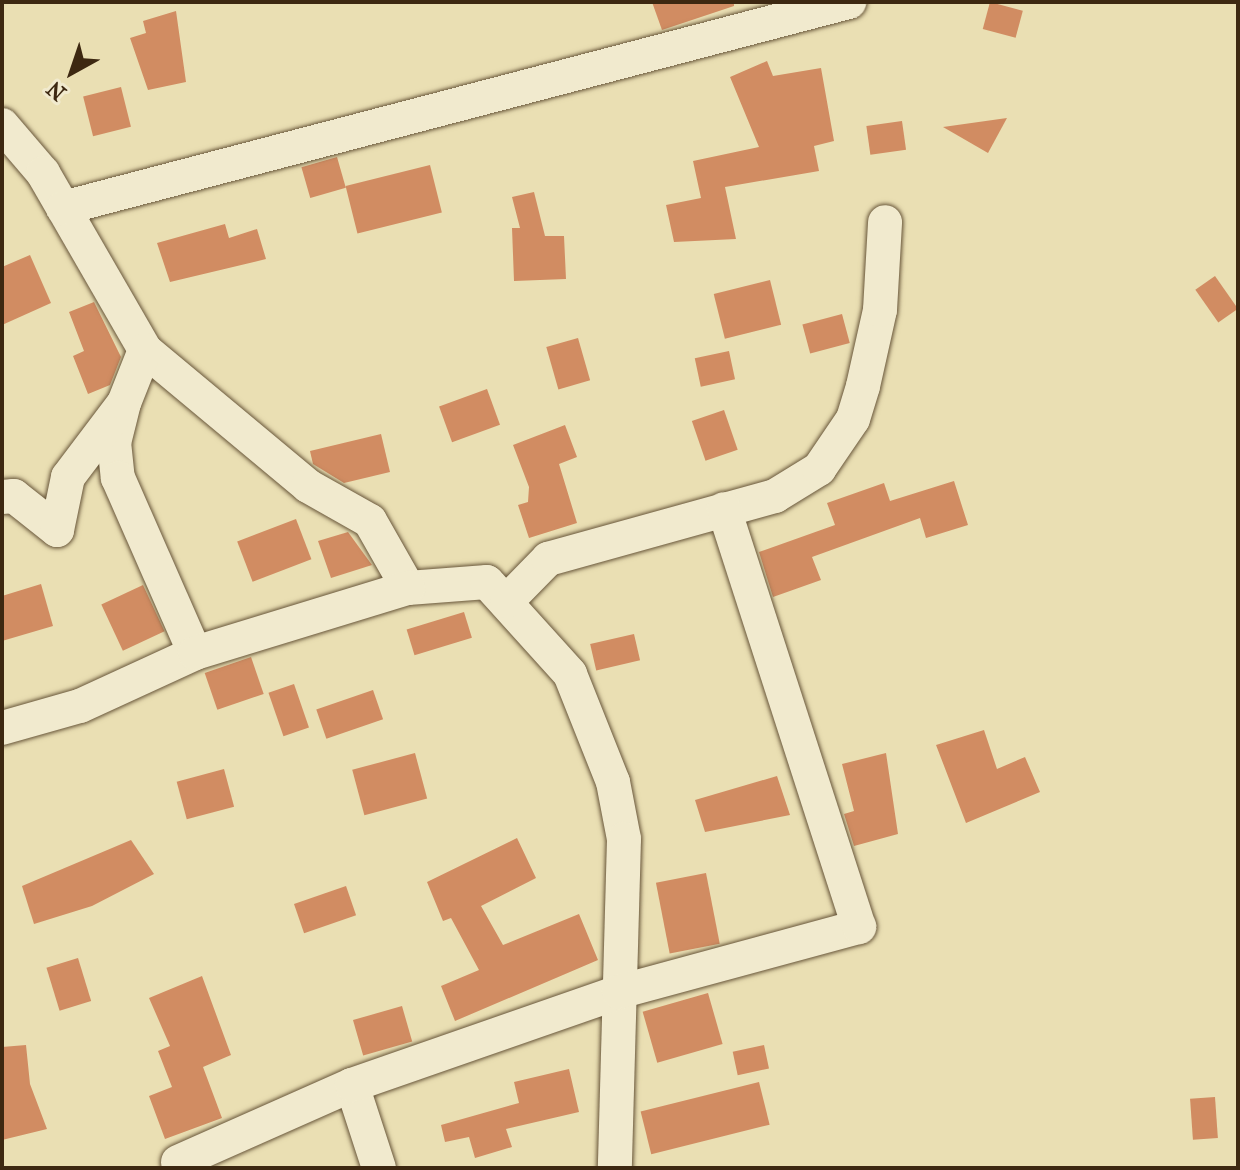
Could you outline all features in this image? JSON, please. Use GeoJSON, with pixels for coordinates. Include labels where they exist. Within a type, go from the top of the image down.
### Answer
{"type":"FeatureCollection","features":[{"type":"Feature","properties":{"kind":"street"},"geometry":{"type":"LineString","coordinates":[[63,208],[849,2]]}},
{"type":"Feature","properties":{"kind":"street"},"geometry":{"type":"LineString","coordinates":[[2,125],[63,208],[145,350],[308,486],[370,521],[408,588]]}},
{"type":"Feature","properties":{"kind":"street"},"geometry":{"type":"LineString","coordinates":[[507,601],[548,559],[795,488],[837,447],[871,354],[885,222]]}},
{"type":"Feature","properties":{"kind":"street"},"geometry":{"type":"LineString","coordinates":[[145,350],[124,403],[114,442],[118,478],[195,653]]}},
{"type":"Feature","properties":{"kind":"street"},"geometry":{"type":"LineString","coordinates":[[2,497],[14,496],[57,530],[68,477],[124,403]]}},
{"type":"Feature","properties":{"kind":"street"},"geometry":{"type":"LineString","coordinates":[[178,1162],[352,1085],[619,992],[859,927],[724,509]]}},
{"type":"Feature","properties":{"kind":"street"},"geometry":{"type":"LineString","coordinates":[[2,728],[80,706],[195,653],[408,588],[487,582],[570,674],[613,782],[624,839],[615,1168]]}},
{"type":"Feature","properties":{"kind":"street"},"geometry":{"type":"LineString","coordinates":[[352,1085],[379,1168]]}},
{"type":"Feature","properties":{"kind":"building"},"geometry":{"type":"Polygon","coordinates":[[[652,2],[734,2],[734,6],[662,30],[652,2]]]}},
{"type":"Feature","properties":{"kind":"building"},"geometry":{"type":"Polygon","coordinates":[[[990,2],[1023,11],[1016,38],[983,29],[990,2]]]}},
{"type":"Feature","properties":{"kind":"building"},"geometry":{"type":"Polygon","coordinates":[[[176,11],[186,82],[148,90],[130,38],[146,33],[143,21],[176,11]]]}},
{"type":"Feature","properties":{"kind":"building"},"geometry":{"type":"Polygon","coordinates":[[[767,61],[773,76],[821,68],[834,141],[814,146],[819,171],[725,187],[736,239],[674,242],[666,205],[701,198],[693,161],[759,147],[730,77],[767,61]]]}},
{"type":"Feature","properties":{"kind":"building"},"geometry":{"type":"Polygon","coordinates":[[[121,87],[131,127],[93,136],[83,96],[121,87]]]}},
{"type":"Feature","properties":{"kind":"building"},"geometry":{"type":"Polygon","coordinates":[[[1007,118],[988,153],[943,127],[1007,118]]]}},
{"type":"Feature","properties":{"kind":"building"},"geometry":{"type":"Polygon","coordinates":[[[902,121],[906,150],[870,155],[866,126],[902,121]]]}},
{"type":"Feature","properties":{"kind":"building"},"geometry":{"type":"Polygon","coordinates":[[[337,157],[346,188],[310,198],[301,167],[337,157]]]}},
{"type":"Feature","properties":{"kind":"building"},"geometry":{"type":"Polygon","coordinates":[[[430,165],[442,213],[357,234],[346,186],[430,165]]]}},
{"type":"Feature","properties":{"kind":"building"},"geometry":{"type":"Polygon","coordinates":[[[534,192],[545,236],[564,236],[566,279],[514,281],[512,228],[520,228],[512,197],[534,192]]]}},
{"type":"Feature","properties":{"kind":"building"},"geometry":{"type":"Polygon","coordinates":[[[225,224],[229,238],[257,229],[266,259],[170,282],[157,243],[225,224]]]}},
{"type":"Feature","properties":{"kind":"building"},"geometry":{"type":"Polygon","coordinates":[[[30,255],[51,303],[2,325],[2,267],[30,255]]]}},
{"type":"Feature","properties":{"kind":"building"},"geometry":{"type":"Polygon","coordinates":[[[1215,276],[1238,309],[1218,323],[1195,290],[1215,276]]]}},
{"type":"Feature","properties":{"kind":"building"},"geometry":{"type":"Polygon","coordinates":[[[770,280],[781,325],[725,339],[714,294],[770,280]]]}},
{"type":"Feature","properties":{"kind":"building"},"geometry":{"type":"Polygon","coordinates":[[[94,302],[121,357],[110,385],[88,394],[73,356],[84,351],[69,312],[94,302]]]}},
{"type":"Feature","properties":{"kind":"building"},"geometry":{"type":"Polygon","coordinates":[[[842,314],[850,343],[810,354],[802,325],[842,314]]]}},
{"type":"Feature","properties":{"kind":"building"},"geometry":{"type":"Polygon","coordinates":[[[578,338],[590,380],[558,389],[546,347],[578,338]]]}},
{"type":"Feature","properties":{"kind":"building"},"geometry":{"type":"Polygon","coordinates":[[[729,351],[735,379],[701,387],[695,358],[729,351]]]}},
{"type":"Feature","properties":{"kind":"building"},"geometry":{"type":"Polygon","coordinates":[[[487,389],[500,425],[452,442],[439,406],[487,389]]]}},
{"type":"Feature","properties":{"kind":"building"},"geometry":{"type":"Polygon","coordinates":[[[724,410],[738,450],[706,461],[692,421],[724,410]]]}},
{"type":"Feature","properties":{"kind":"building"},"geometry":{"type":"Polygon","coordinates":[[[565,425],[577,457],[559,464],[577,523],[529,538],[518,505],[528,502],[529,487],[513,445],[565,425]]]}},
{"type":"Feature","properties":{"kind":"building"},"geometry":{"type":"Polygon","coordinates":[[[381,434],[390,472],[344,483],[313,464],[310,451],[381,434]]]}},
{"type":"Feature","properties":{"kind":"building"},"geometry":{"type":"Polygon","coordinates":[[[954,481],[968,525],[926,538],[920,518],[812,557],[821,580],[773,597],[759,552],[835,525],[827,503],[884,483],[890,501],[954,481]]]}},
{"type":"Feature","properties":{"kind":"building"},"geometry":{"type":"Polygon","coordinates":[[[296,519],[311,559],[253,582],[237,542],[296,519]]]}},
{"type":"Feature","properties":{"kind":"building"},"geometry":{"type":"Polygon","coordinates":[[[348,532],[372,565],[331,578],[318,541],[348,532]]]}},
{"type":"Feature","properties":{"kind":"building"},"geometry":{"type":"Polygon","coordinates":[[[41,584],[53,626],[2,641],[2,596],[41,584]]]}},
{"type":"Feature","properties":{"kind":"building"},"geometry":{"type":"Polygon","coordinates":[[[143,585],[165,631],[123,651],[101,604],[143,585]]]}},
{"type":"Feature","properties":{"kind":"building"},"geometry":{"type":"Polygon","coordinates":[[[464,612],[472,638],[415,655],[407,630],[464,612]]]}},
{"type":"Feature","properties":{"kind":"building"},"geometry":{"type":"Polygon","coordinates":[[[634,634],[640,660],[596,670],[590,644],[634,634]]]}},
{"type":"Feature","properties":{"kind":"building"},"geometry":{"type":"Polygon","coordinates":[[[251,657],[264,694],[217,710],[205,673],[251,657]]]}},
{"type":"Feature","properties":{"kind":"building"},"geometry":{"type":"Polygon","coordinates":[[[294,684],[309,727],[283,736],[268,693],[294,684]]]}},
{"type":"Feature","properties":{"kind":"building"},"geometry":{"type":"Polygon","coordinates":[[[373,690],[383,719],[326,739],[316,710],[373,690]]]}},
{"type":"Feature","properties":{"kind":"building"},"geometry":{"type":"Polygon","coordinates":[[[984,730],[997,769],[1025,757],[1040,792],[966,823],[936,745],[984,730]]]}},
{"type":"Feature","properties":{"kind":"building"},"geometry":{"type":"Polygon","coordinates":[[[415,753],[427,798],[364,815],[352,770],[415,753]]]}},
{"type":"Feature","properties":{"kind":"building"},"geometry":{"type":"Polygon","coordinates":[[[886,753],[898,834],[854,846],[844,814],[854,811],[842,764],[886,753]]]}},
{"type":"Feature","properties":{"kind":"building"},"geometry":{"type":"Polygon","coordinates":[[[224,769],[234,807],[187,819],[177,782],[224,769]]]}},
{"type":"Feature","properties":{"kind":"building"},"geometry":{"type":"Polygon","coordinates":[[[777,776],[790,815],[705,832],[695,800],[777,776]]]}},
{"type":"Feature","properties":{"kind":"building"},"geometry":{"type":"Polygon","coordinates":[[[517,838],[536,878],[481,906],[503,945],[579,914],[598,960],[455,1021],[441,986],[479,970],[451,918],[443,921],[427,882],[517,838]]]}},
{"type":"Feature","properties":{"kind":"building"},"geometry":{"type":"Polygon","coordinates":[[[131,840],[154,874],[92,906],[34,924],[22,886],[131,840]]]}},
{"type":"Feature","properties":{"kind":"building"},"geometry":{"type":"Polygon","coordinates":[[[706,873],[720,944],[670,953],[656,883],[706,873]]]}},
{"type":"Feature","properties":{"kind":"building"},"geometry":{"type":"Polygon","coordinates":[[[346,886],[356,915],[304,933],[294,904],[346,886]]]}},
{"type":"Feature","properties":{"kind":"building"},"geometry":{"type":"Polygon","coordinates":[[[78,958],[91,1001],[60,1011],[46,968],[78,958]]]}},
{"type":"Feature","properties":{"kind":"building"},"geometry":{"type":"Polygon","coordinates":[[[202,976],[231,1055],[203,1067],[222,1118],[165,1139],[149,1096],[172,1087],[158,1051],[170,1046],[149,998],[202,976]]]}},
{"type":"Feature","properties":{"kind":"building"},"geometry":{"type":"Polygon","coordinates":[[[708,993],[723,1044],[657,1063],[643,1012],[708,993]]]}},
{"type":"Feature","properties":{"kind":"building"},"geometry":{"type":"Polygon","coordinates":[[[402,1006],[412,1042],[363,1056],[353,1020],[402,1006]]]}},
{"type":"Feature","properties":{"kind":"building"},"geometry":{"type":"Polygon","coordinates":[[[26,1045],[30,1084],[47,1129],[2,1140],[2,1047],[26,1045]]]}},
{"type":"Feature","properties":{"kind":"building"},"geometry":{"type":"Polygon","coordinates":[[[764,1045],[769,1068],[738,1075],[733,1052],[764,1045]]]}},
{"type":"Feature","properties":{"kind":"building"},"geometry":{"type":"Polygon","coordinates":[[[569,1069],[579,1112],[506,1129],[512,1147],[475,1158],[469,1137],[445,1142],[441,1125],[519,1103],[514,1082],[569,1069]]]}},
{"type":"Feature","properties":{"kind":"building"},"geometry":{"type":"Polygon","coordinates":[[[759,1082],[770,1125],[651,1154],[641,1112],[759,1082]]]}},
{"type":"Feature","properties":{"kind":"building"},"geometry":{"type":"Polygon","coordinates":[[[1215,1097],[1218,1138],[1193,1140],[1190,1099],[1215,1097]]]}}]}
